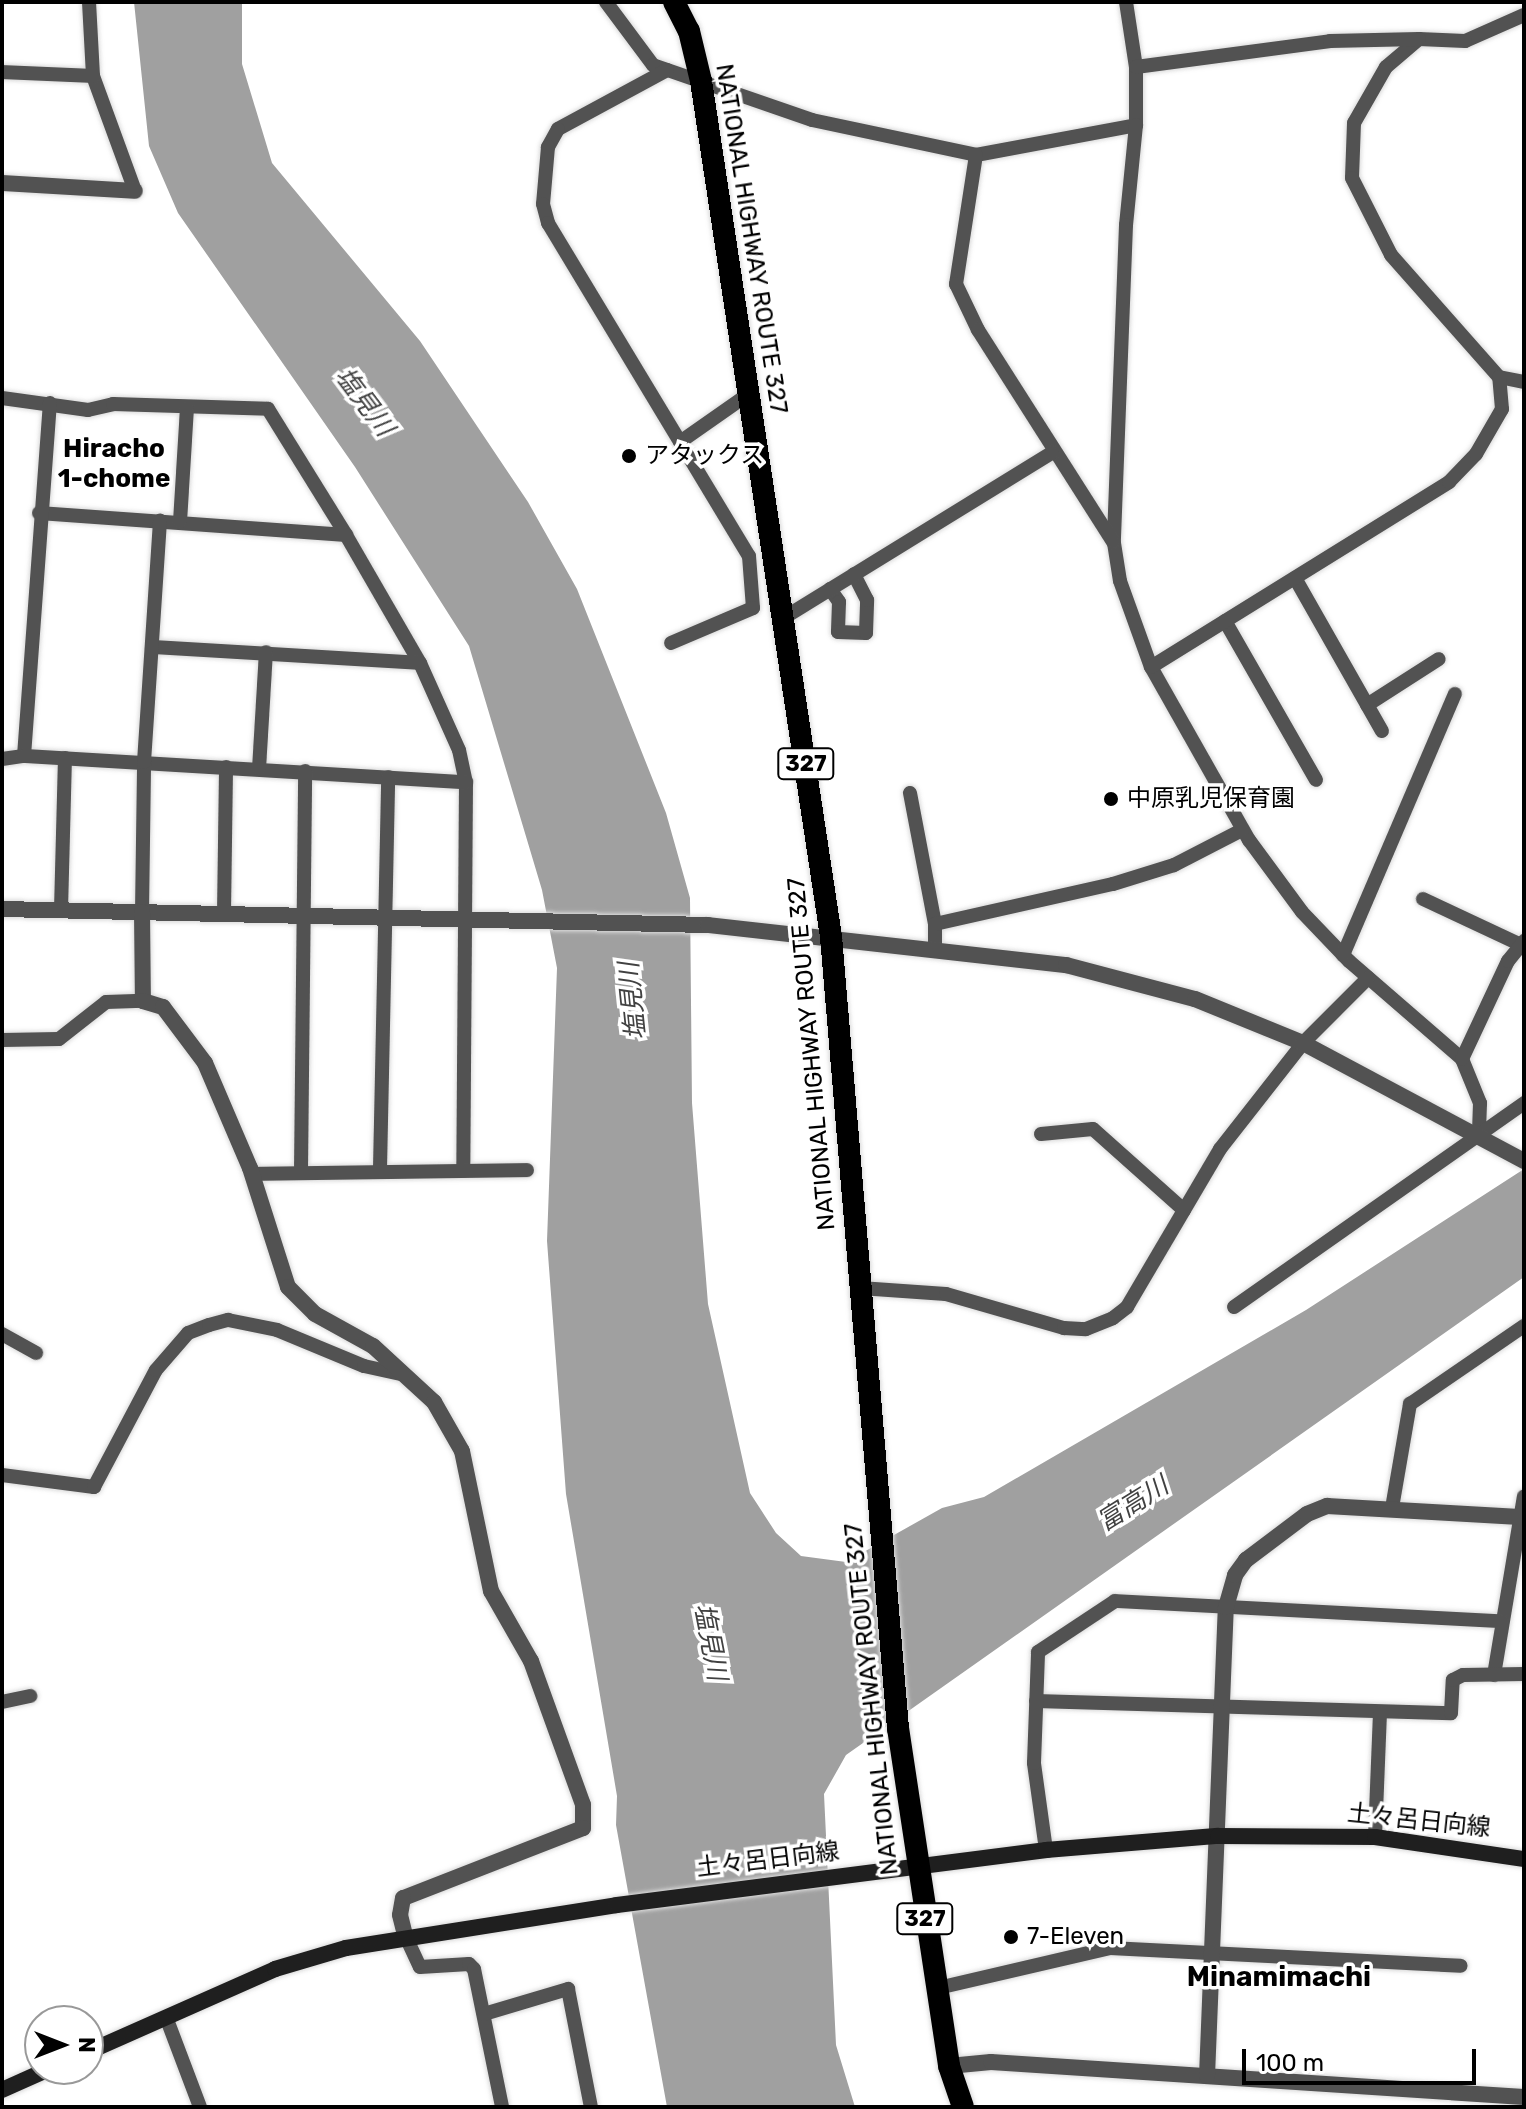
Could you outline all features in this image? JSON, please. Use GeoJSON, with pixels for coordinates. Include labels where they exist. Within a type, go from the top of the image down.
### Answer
{"type":"FeatureCollection","features":[{"type":"Feature","properties":{"kind":"highway","name":"NATIONAL HIGHWAY ROUTE 327"},"geometry":{"type":"LineString","coordinates":[[674,2],[689,31],[701,81],[785,617],[831,937],[898,1728],[916,1867],[949,2066],[963,2107]]}},
{"type":"Feature","properties":{"kind":"main road","name":"土々呂日向線"},"geometry":{"type":"LineString","coordinates":[[104,2045],[275,1969],[405,1935],[893,1868],[1046,1850],[1218,1836],[1375,1837],[1524,1859]]}},
{"type":"Feature","properties":{"kind":"main road"},"geometry":{"type":"LineString","coordinates":[[2,2090],[24,2080]]}},
{"type":"Feature","properties":{"kind":"street"},"geometry":{"type":"LineString","coordinates":[[2,183],[135,191],[93,76],[89,2]]}},
{"type":"Feature","properties":{"kind":"street"},"geometry":{"type":"LineString","coordinates":[[606,2],[653,65],[812,120],[976,155],[1136,125]]}},
{"type":"Feature","properties":{"kind":"street"},"geometry":{"type":"LineString","coordinates":[[1126,2],[1136,67],[1136,125],[1126,225],[1114,543],[1120,581],[1151,667],[1242,830],[1302,912],[1343,955],[1462,1059],[1480,1103],[1483,1137]]}},
{"type":"Feature","properties":{"kind":"street"},"geometry":{"type":"LineString","coordinates":[[1136,67],[1330,41],[1465,41],[1524,15]]}},
{"type":"Feature","properties":{"kind":"street"},"geometry":{"type":"LineString","coordinates":[[1151,667],[1449,482],[1476,454],[1502,409],[1499,377],[1391,255],[1352,178],[1354,123],[1386,67],[1419,39]]}},
{"type":"Feature","properties":{"kind":"street"},"geometry":{"type":"LineString","coordinates":[[667,70],[558,129],[548,147],[543,204],[548,223],[749,556],[753,608],[671,643]]}},
{"type":"Feature","properties":{"kind":"street"},"geometry":{"type":"LineString","coordinates":[[2,72],[93,76]]}},
{"type":"Feature","properties":{"kind":"street"},"geometry":{"type":"LineString","coordinates":[[976,155],[956,284],[978,330],[1052,453],[1114,543]]}},
{"type":"Feature","properties":{"kind":"street"},"geometry":{"type":"LineString","coordinates":[[1499,377],[1524,382]]}},
{"type":"Feature","properties":{"kind":"street"},"geometry":{"type":"LineString","coordinates":[[680,442],[750,393]]}},
{"type":"Feature","properties":{"kind":"street"},"geometry":{"type":"LineString","coordinates":[[2,398],[88,410],[113,404],[187,409],[268,409],[346,535],[420,663],[459,750],[466,782],[463,1168]]}},
{"type":"Feature","properties":{"kind":"street"},"geometry":{"type":"LineString","coordinates":[[24,756],[39,513],[50,403]]}},
{"type":"Feature","properties":{"kind":"street"},"geometry":{"type":"LineString","coordinates":[[180,522],[187,409]]}},
{"type":"Feature","properties":{"kind":"street"},"geometry":{"type":"LineString","coordinates":[[785,617],[1052,453]]}},
{"type":"Feature","properties":{"kind":"street"},"geometry":{"type":"LineString","coordinates":[[39,513],[346,535]]}},
{"type":"Feature","properties":{"kind":"street"},"geometry":{"type":"LineString","coordinates":[[143,1001],[144,762],[160,521]]}},
{"type":"Feature","properties":{"kind":"street"},"geometry":{"type":"LineString","coordinates":[[830,589],[839,602],[838,632],[866,633],[867,600],[854,574]]}},
{"type":"Feature","properties":{"kind":"street"},"geometry":{"type":"LineString","coordinates":[[1295,578],[1382,731]]}},
{"type":"Feature","properties":{"kind":"street"},"geometry":{"type":"LineString","coordinates":[[1225,621],[1316,780]]}},
{"type":"Feature","properties":{"kind":"street"},"geometry":{"type":"LineString","coordinates":[[152,647],[420,663]]}},
{"type":"Feature","properties":{"kind":"street"},"geometry":{"type":"LineString","coordinates":[[259,769],[266,652]]}},
{"type":"Feature","properties":{"kind":"street"},"geometry":{"type":"LineString","coordinates":[[1367,705],[1439,659]]}},
{"type":"Feature","properties":{"kind":"street"},"geometry":{"type":"LineString","coordinates":[[1343,955],[1455,694]]}},
{"type":"Feature","properties":{"kind":"street"},"geometry":{"type":"LineString","coordinates":[[2,759],[24,756],[65,758],[466,782]]}},
{"type":"Feature","properties":{"kind":"street"},"geometry":{"type":"LineString","coordinates":[[61,910],[65,758]]}},
{"type":"Feature","properties":{"kind":"street"},"geometry":{"type":"LineString","coordinates":[[224,913],[226,767]]}},
{"type":"Feature","properties":{"kind":"street"},"geometry":{"type":"LineString","coordinates":[[301,1170],[305,771]]}},
{"type":"Feature","properties":{"kind":"street"},"geometry":{"type":"LineString","coordinates":[[380,1169],[388,777]]}},
{"type":"Feature","properties":{"kind":"street"},"geometry":{"type":"LineString","coordinates":[[910,793],[935,924],[935,948]]}},
{"type":"Feature","properties":{"kind":"street"},"geometry":{"type":"LineString","coordinates":[[935,924],[1113,884],[1174,865],[1242,830]]}},
{"type":"Feature","properties":{"kind":"street"},"geometry":{"type":"LineString","coordinates":[[1423,899],[1522,943],[1462,1059]]}},
{"type":"Feature","properties":{"kind":"street"},"geometry":{"type":"LineString","coordinates":[[2,909],[529,918],[708,925],[935,948],[1111,976],[1195,999],[1303,1043],[1524,1161]]}},
{"type":"Feature","properties":{"kind":"street"},"geometry":{"type":"LineString","coordinates":[[860,1288],[946,1294],[1064,1328],[1086,1329],[1127,1307],[1220,1149],[1303,1043],[1368,978]]}},
{"type":"Feature","properties":{"kind":"street"},"geometry":{"type":"LineString","coordinates":[[2,1040],[59,1039],[106,1002],[143,1001],[163,1007],[183,1027],[205,1063],[252,1174],[288,1287],[315,1314],[373,1346],[434,1402],[462,1451],[491,1591],[536,1676],[574,1778],[583,1828],[403,1898],[400,1915],[405,1935],[420,1967],[469,1964],[474,1969],[502,2107]]}},
{"type":"Feature","properties":{"kind":"street"},"geometry":{"type":"LineString","coordinates":[[1234,1307],[1483,1137],[1524,1103]]}},
{"type":"Feature","properties":{"kind":"street"},"geometry":{"type":"LineString","coordinates":[[1041,1134],[1093,1129],[1184,1210]]}},
{"type":"Feature","properties":{"kind":"street"},"geometry":{"type":"LineString","coordinates":[[252,1174],[301,1170],[527,1170]]}},
{"type":"Feature","properties":{"kind":"street"},"geometry":{"type":"LineString","coordinates":[[2,1475],[94,1487],[156,1370],[188,1333],[228,1320],[277,1330],[364,1366],[405,1375]]}},
{"type":"Feature","properties":{"kind":"street"},"geometry":{"type":"LineString","coordinates":[[1392,1508],[1410,1404],[1524,1326]]}},
{"type":"Feature","properties":{"kind":"street"},"geometry":{"type":"LineString","coordinates":[[2,1334],[36,1353]]}},
{"type":"Feature","properties":{"kind":"street"},"geometry":{"type":"LineString","coordinates":[[1494,1675],[1524,1496]]}},
{"type":"Feature","properties":{"kind":"street"},"geometry":{"type":"LineString","coordinates":[[1207,2076],[1226,1607],[1235,1575],[1246,1560],[1307,1514],[1327,1506],[1520,1517]]}},
{"type":"Feature","properties":{"kind":"street"},"geometry":{"type":"LineString","coordinates":[[1046,1850],[1034,1763],[1038,1652],[1115,1601],[1501,1621]]}},
{"type":"Feature","properties":{"kind":"street"},"geometry":{"type":"LineString","coordinates":[[1036,1701],[1223,1709],[1451,1713],[1453,1680],[1524,1674]]}},
{"type":"Feature","properties":{"kind":"street"},"geometry":{"type":"LineString","coordinates":[[2,1702],[30,1696]]}},
{"type":"Feature","properties":{"kind":"street"},"geometry":{"type":"LineString","coordinates":[[1375,1837],[1380,1713]]}},
{"type":"Feature","properties":{"kind":"street"},"geometry":{"type":"LineString","coordinates":[[938,1988],[1110,1948],[1212,1957],[1461,1966]]}},
{"type":"Feature","properties":{"kind":"street"},"geometry":{"type":"LineString","coordinates":[[484,2014],[568,1989],[591,2107]]}},
{"type":"Feature","properties":{"kind":"street"},"geometry":{"type":"LineString","coordinates":[[166,2017],[200,2107]]}},
{"type":"Feature","properties":{"kind":"street"},"geometry":{"type":"LineString","coordinates":[[949,2066],[991,2062],[1524,2097]]}},
{"type":"Feature","properties":{"kind":"water"},"geometry":{"type":"Polygon","coordinates":[[[134,2],[242,2],[242,64],[272,163],[420,341],[528,502],[577,589],[666,813],[690,898],[692,1103],[708,1304],[750,1493],[776,1533],[801,1556],[846,1562],[942,1508],[984,1497],[1306,1310],[1524,1169],[1524,1277],[846,1755],[824,1794],[836,2045],[855,2107],[667,2107],[616,1825],[617,1796],[566,1494],[547,1241],[557,968],[542,890],[469,646],[355,467],[178,213],[149,146],[134,2]]]}},
{"type":"Feature","properties":{"kind":"place","name":"アタックス"},"geometry":{"type":"Point","coordinates":[629,456]}},
{"type":"Feature","properties":{"kind":"place","name":"中原乳児保育園"},"geometry":{"type":"Point","coordinates":[1111,799]}},
{"type":"Feature","properties":{"kind":"place","name":"7-Eleven"},"geometry":{"type":"Point","coordinates":[1011,1937]}},
{"type":"Feature","properties":{"kind":"district","name":"Hiracho 1-chome"},"geometry":{"type":"Point","coordinates":[114,464]}},
{"type":"Feature","properties":{"kind":"district","name":"Minamimachi"},"geometry":{"type":"Point","coordinates":[1279,1977]}},
{"type":"Feature","properties":{"kind":"water label","name":"塩見川"},"geometry":{"type":"Point","coordinates":[364,402]}},
{"type":"Feature","properties":{"kind":"water label","name":"塩見川"},"geometry":{"type":"Point","coordinates":[633,1001]}},
{"type":"Feature","properties":{"kind":"water label","name":"富高川"},"geometry":{"type":"Point","coordinates":[1133,1504]}},
{"type":"Feature","properties":{"kind":"water label","name":"塩見川"},"geometry":{"type":"Point","coordinates":[710,1642]}}]}
